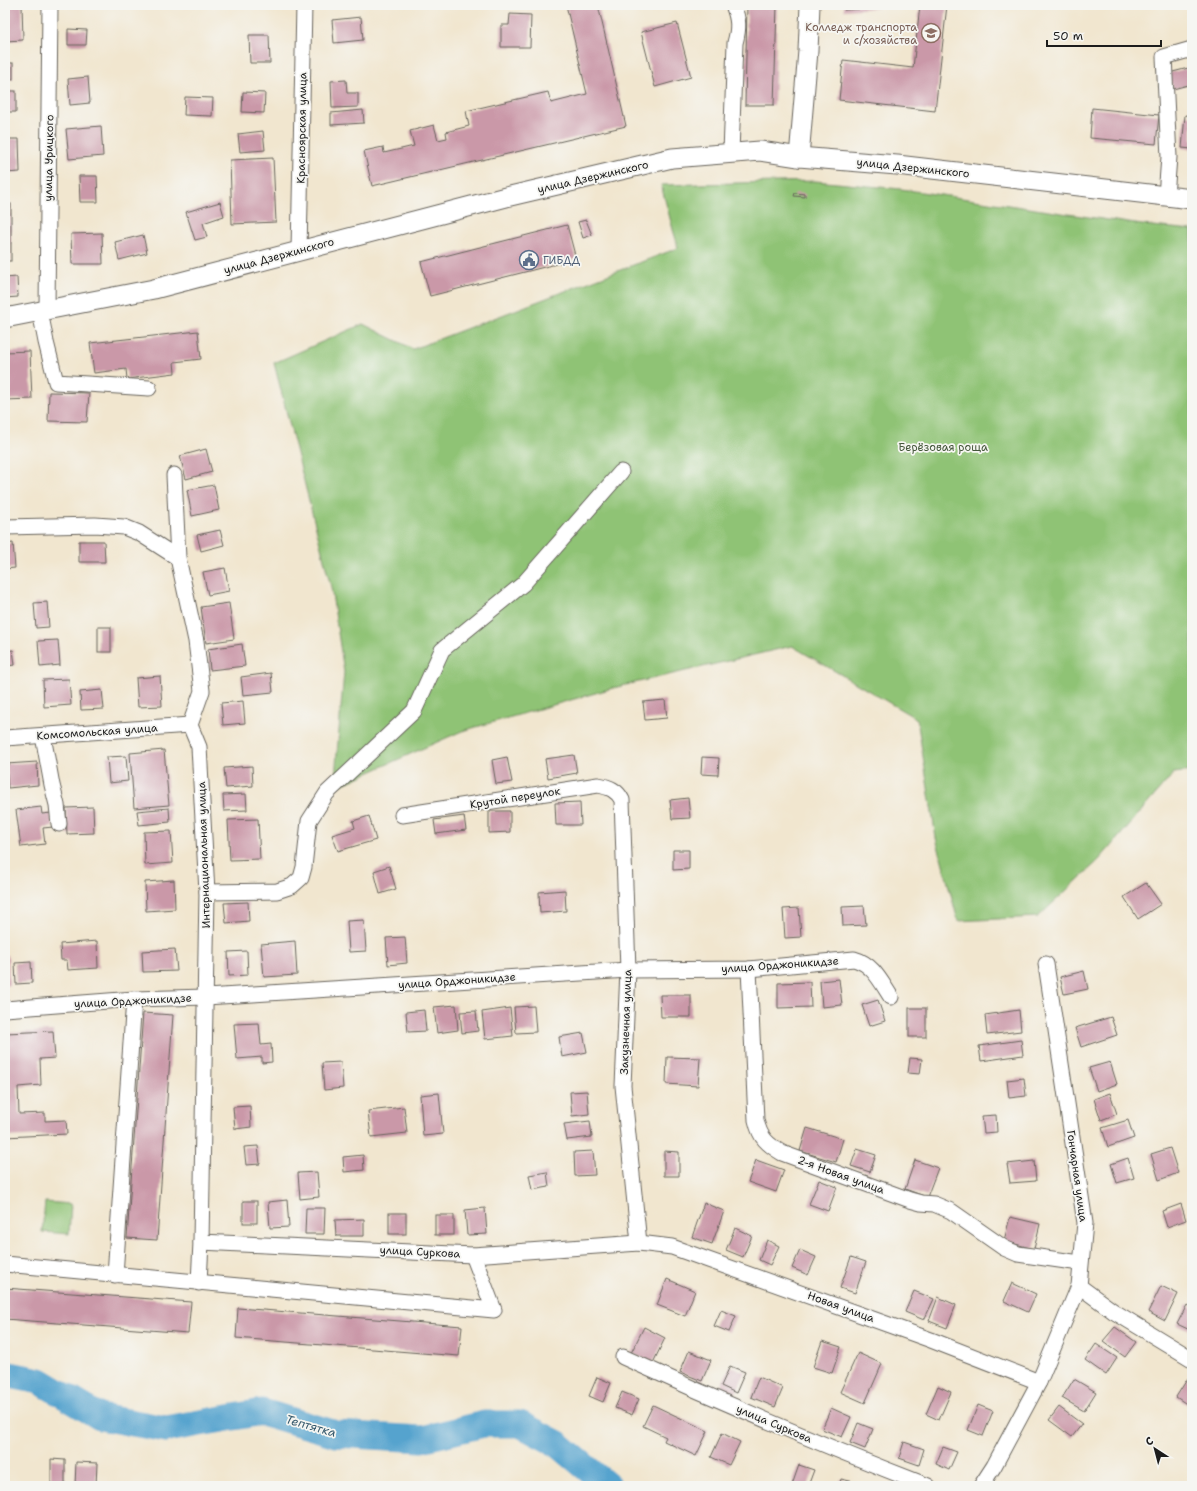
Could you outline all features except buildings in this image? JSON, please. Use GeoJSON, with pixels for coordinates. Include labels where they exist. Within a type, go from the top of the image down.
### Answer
{"type":"FeatureCollection","features":[{"type":"Feature","properties":{"kind":"main road"},"geometry":{"type":"LineString","coordinates":[[799,157],[808,51],[810,5]]}},
{"type":"Feature","properties":{"kind":"main road","name":"улица Дзержинского"},"geometry":{"type":"LineString","coordinates":[[5,318],[154,289],[506,197],[672,158],[731,152],[760,151],[799,157],[897,165],[1192,199]]}},
{"type":"Feature","properties":{"kind":"street","name":"улица Урицкого"},"geometry":{"type":"LineString","coordinates":[[50,5],[44,311],[46,342],[56,382],[149,388]]}},
{"type":"Feature","properties":{"kind":"street","name":"Красноярская улица"},"geometry":{"type":"LineString","coordinates":[[299,251],[304,5]]}},
{"type":"Feature","properties":{"kind":"street"},"geometry":{"type":"LineString","coordinates":[[731,152],[734,44],[738,30],[737,17],[733,5]]}},
{"type":"Feature","properties":{"kind":"street"},"geometry":{"type":"LineString","coordinates":[[1166,196],[1170,157],[1164,57],[1192,49]]}},
{"type":"Feature","properties":{"kind":"street"},"geometry":{"type":"LineString","coordinates":[[207,892],[277,891],[292,886],[301,878],[304,868],[309,821],[327,793],[414,711],[442,650],[523,584],[621,472]]}},
{"type":"Feature","properties":{"kind":"street"},"geometry":{"type":"LineString","coordinates":[[174,475],[178,558],[196,641],[202,691],[190,725]]}},
{"type":"Feature","properties":{"kind":"street"},"geometry":{"type":"LineString","coordinates":[[5,527],[95,525],[124,527],[139,533],[178,558]]}},
{"type":"Feature","properties":{"kind":"street","name":"Интернациональная улица"},"geometry":{"type":"LineString","coordinates":[[190,725],[199,747],[207,892],[199,1283]]}},
{"type":"Feature","properties":{"kind":"street","name":"Комсомольская улица"},"geometry":{"type":"LineString","coordinates":[[5,738],[190,725]]}},
{"type":"Feature","properties":{"kind":"street"},"geometry":{"type":"LineString","coordinates":[[43,736],[52,786],[57,804],[59,824]]}},
{"type":"Feature","properties":{"kind":"street","name":"Крутой переулок"},"geometry":{"type":"LineString","coordinates":[[402,815],[598,785],[608,787],[618,793],[622,800]]}},
{"type":"Feature","properties":{"kind":"street","name":"Закузнечная улица"},"geometry":{"type":"LineString","coordinates":[[622,800],[628,970],[623,1086],[639,1243]]}},
{"type":"Feature","properties":{"kind":"street","name":"улица Орджоникидзе"},"geometry":{"type":"LineString","coordinates":[[5,1009],[134,999],[206,997],[628,970],[749,969],[854,959],[863,962],[870,967],[891,996]]}},
{"type":"Feature","properties":{"kind":"street","name":"Гончарная улица"},"geometry":{"type":"LineString","coordinates":[[981,1486],[994,1466],[1039,1382],[1079,1286],[1085,1223],[1046,964]]}},
{"type":"Feature","properties":{"kind":"street","name":"2-я Новая улица"},"geometry":{"type":"LineString","coordinates":[[749,969],[756,1120],[758,1130],[762,1138],[769,1146],[782,1154],[910,1200],[943,1207],[1004,1248],[1018,1254],[1080,1263]]}},
{"type":"Feature","properties":{"kind":"street"},"geometry":{"type":"LineString","coordinates":[[115,1275],[134,999]]}},
{"type":"Feature","properties":{"kind":"street","name":"улица Суркова"},"geometry":{"type":"LineString","coordinates":[[201,1242],[473,1255],[639,1243]]}},
{"type":"Feature","properties":{"kind":"street","name":"Новая улица"},"geometry":{"type":"LineString","coordinates":[[639,1243],[672,1247],[697,1255],[931,1340],[1039,1382]]}},
{"type":"Feature","properties":{"kind":"street"},"geometry":{"type":"LineString","coordinates":[[5,1264],[494,1310],[473,1255]]}},
{"type":"Feature","properties":{"kind":"street"},"geometry":{"type":"LineString","coordinates":[[1079,1286],[1113,1311],[1192,1359]]}},
{"type":"Feature","properties":{"kind":"street","name":"улица Суркова"},"geometry":{"type":"LineString","coordinates":[[623,1358],[770,1422],[928,1486]]}},
{"type":"Feature","properties":{"kind":"green space","name":"Берёзовая роща"},"geometry":{"type":"Polygon","coordinates":[[[815,181],[901,189],[1142,225],[1192,230],[1192,771],[1174,773],[1099,860],[1038,917],[958,921],[936,838],[917,719],[792,646],[613,688],[462,731],[334,788],[344,672],[331,587],[274,363],[363,324],[413,349],[678,248],[661,185],[815,181]]]}},
{"type":"Feature","properties":{"kind":"green space"},"geometry":{"type":"Polygon","coordinates":[[[45,1202],[71,1204],[69,1234],[42,1232],[45,1202]]]}},
{"type":"Feature","properties":{"kind":"waterway","name":"Тептятка"},"geometry":{"type":"LineString","coordinates":[[5,1374],[40,1381],[100,1417],[166,1429],[262,1412],[336,1434],[422,1439],[484,1424],[520,1424],[558,1444],[608,1486]]}},
{"type":"Feature","properties":{"kind":"place","name":"Колледж транспорта и с/хозяйства"},"geometry":{"type":"Point","coordinates":[931,33]}},
{"type":"Feature","properties":{"kind":"place","name":"ГИБДД"},"geometry":{"type":"Point","coordinates":[529,260]}}]}
